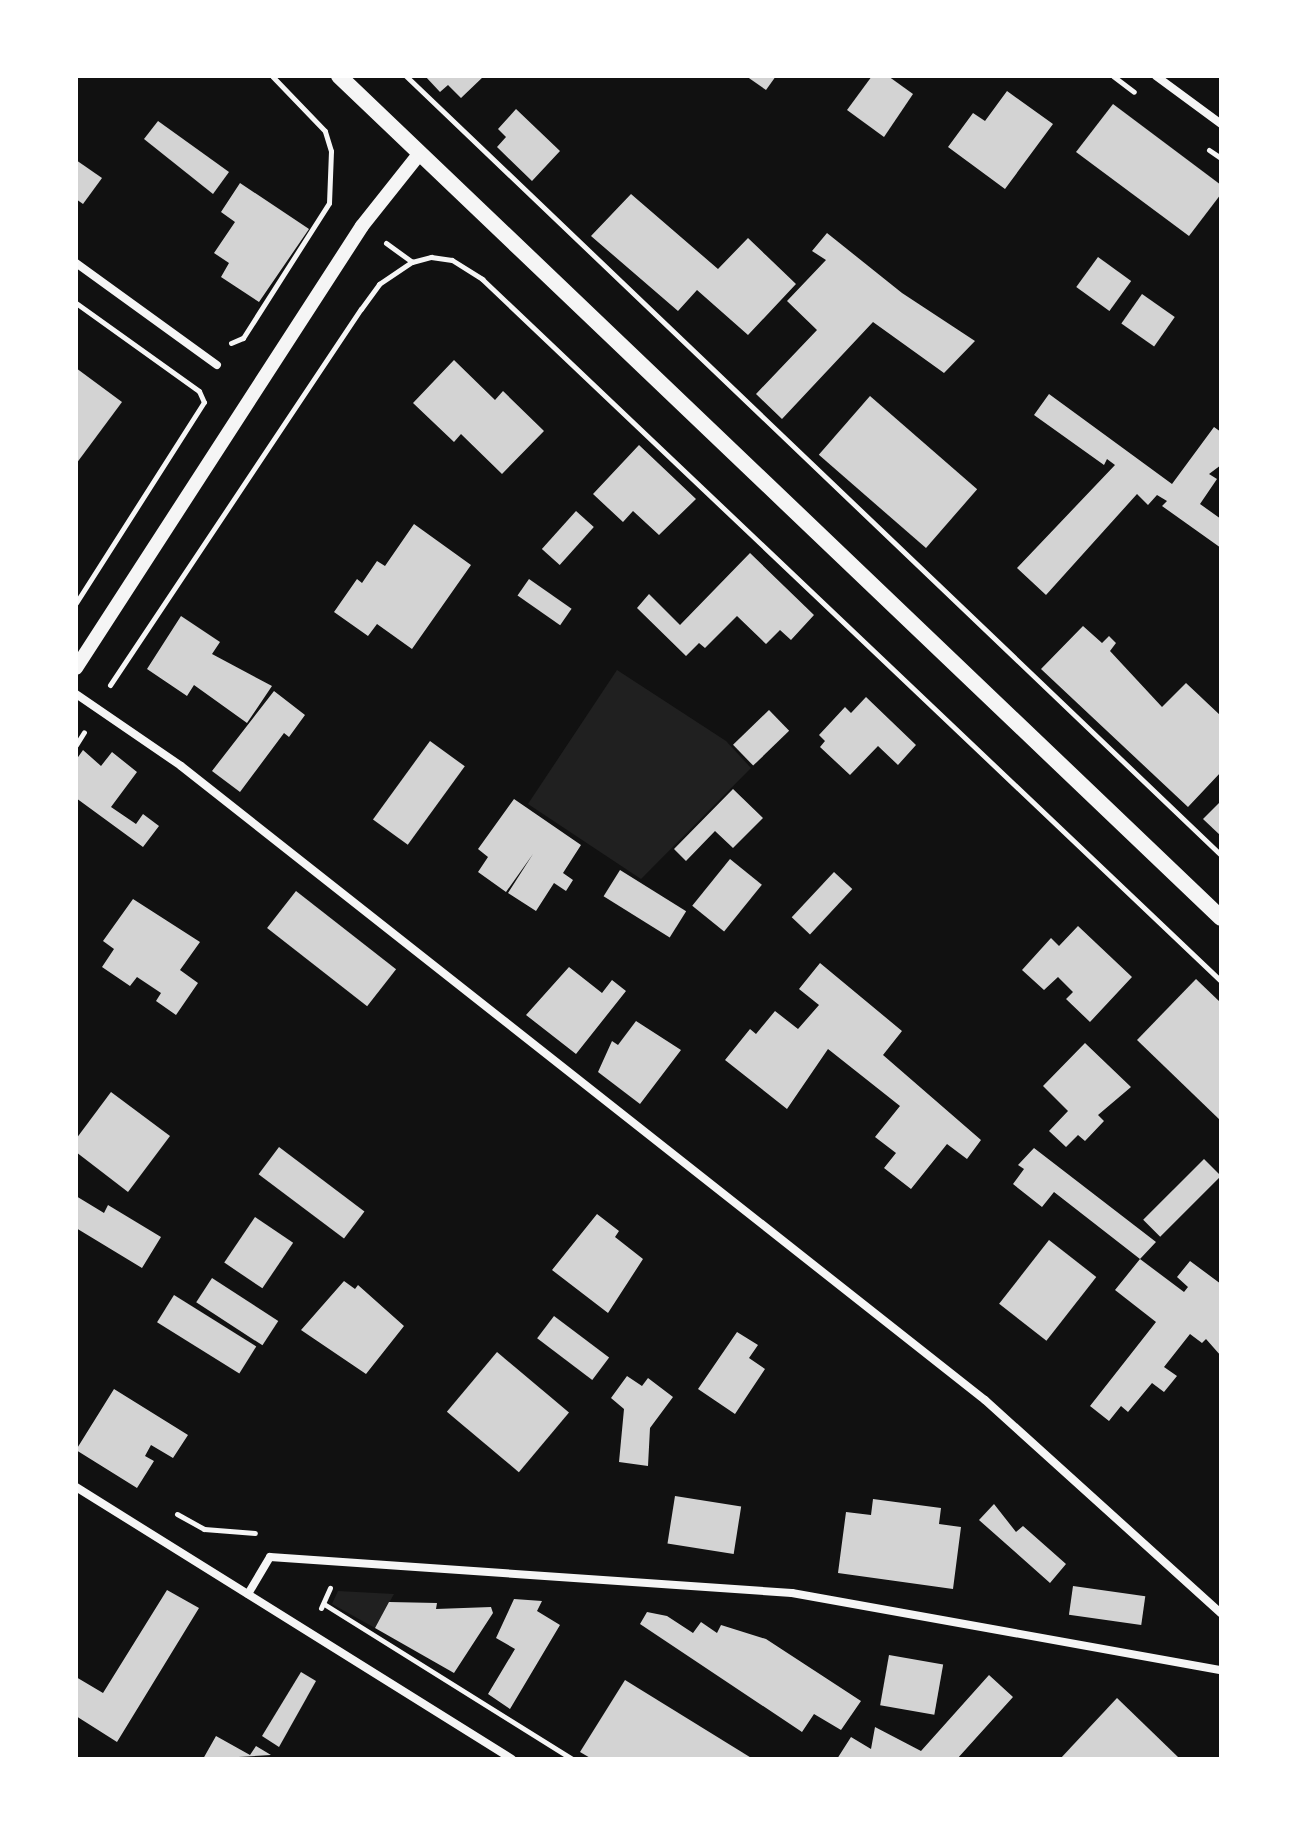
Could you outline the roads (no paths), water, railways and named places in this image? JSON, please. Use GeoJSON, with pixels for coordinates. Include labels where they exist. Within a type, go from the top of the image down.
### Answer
{"type":"FeatureCollection","features":[{"type":"Feature","properties":{"kind":"main road"},"geometry":{"type":"LineString","coordinates":[[339,76],[1221,918]]}},
{"type":"Feature","properties":{"kind":"street"},"geometry":{"type":"LineString","coordinates":[[1156,76],[1221,124]]}},
{"type":"Feature","properties":{"kind":"street"},"geometry":{"type":"LineString","coordinates":[[76,668],[362,226],[420,153]]}},
{"type":"Feature","properties":{"kind":"street"},"geometry":{"type":"LineString","coordinates":[[76,263],[217,365]]}},
{"type":"Feature","properties":{"kind":"street"},"geometry":{"type":"LineString","coordinates":[[76,694],[181,766],[985,1400],[1221,1613]]}},
{"type":"Feature","properties":{"kind":"street"},"geometry":{"type":"LineString","coordinates":[[76,1487],[512,1759]]}},
{"type":"Feature","properties":{"kind":"street"},"geometry":{"type":"LineString","coordinates":[[248,1594],[270,1557],[792,1593],[1221,1670]]}}]}
